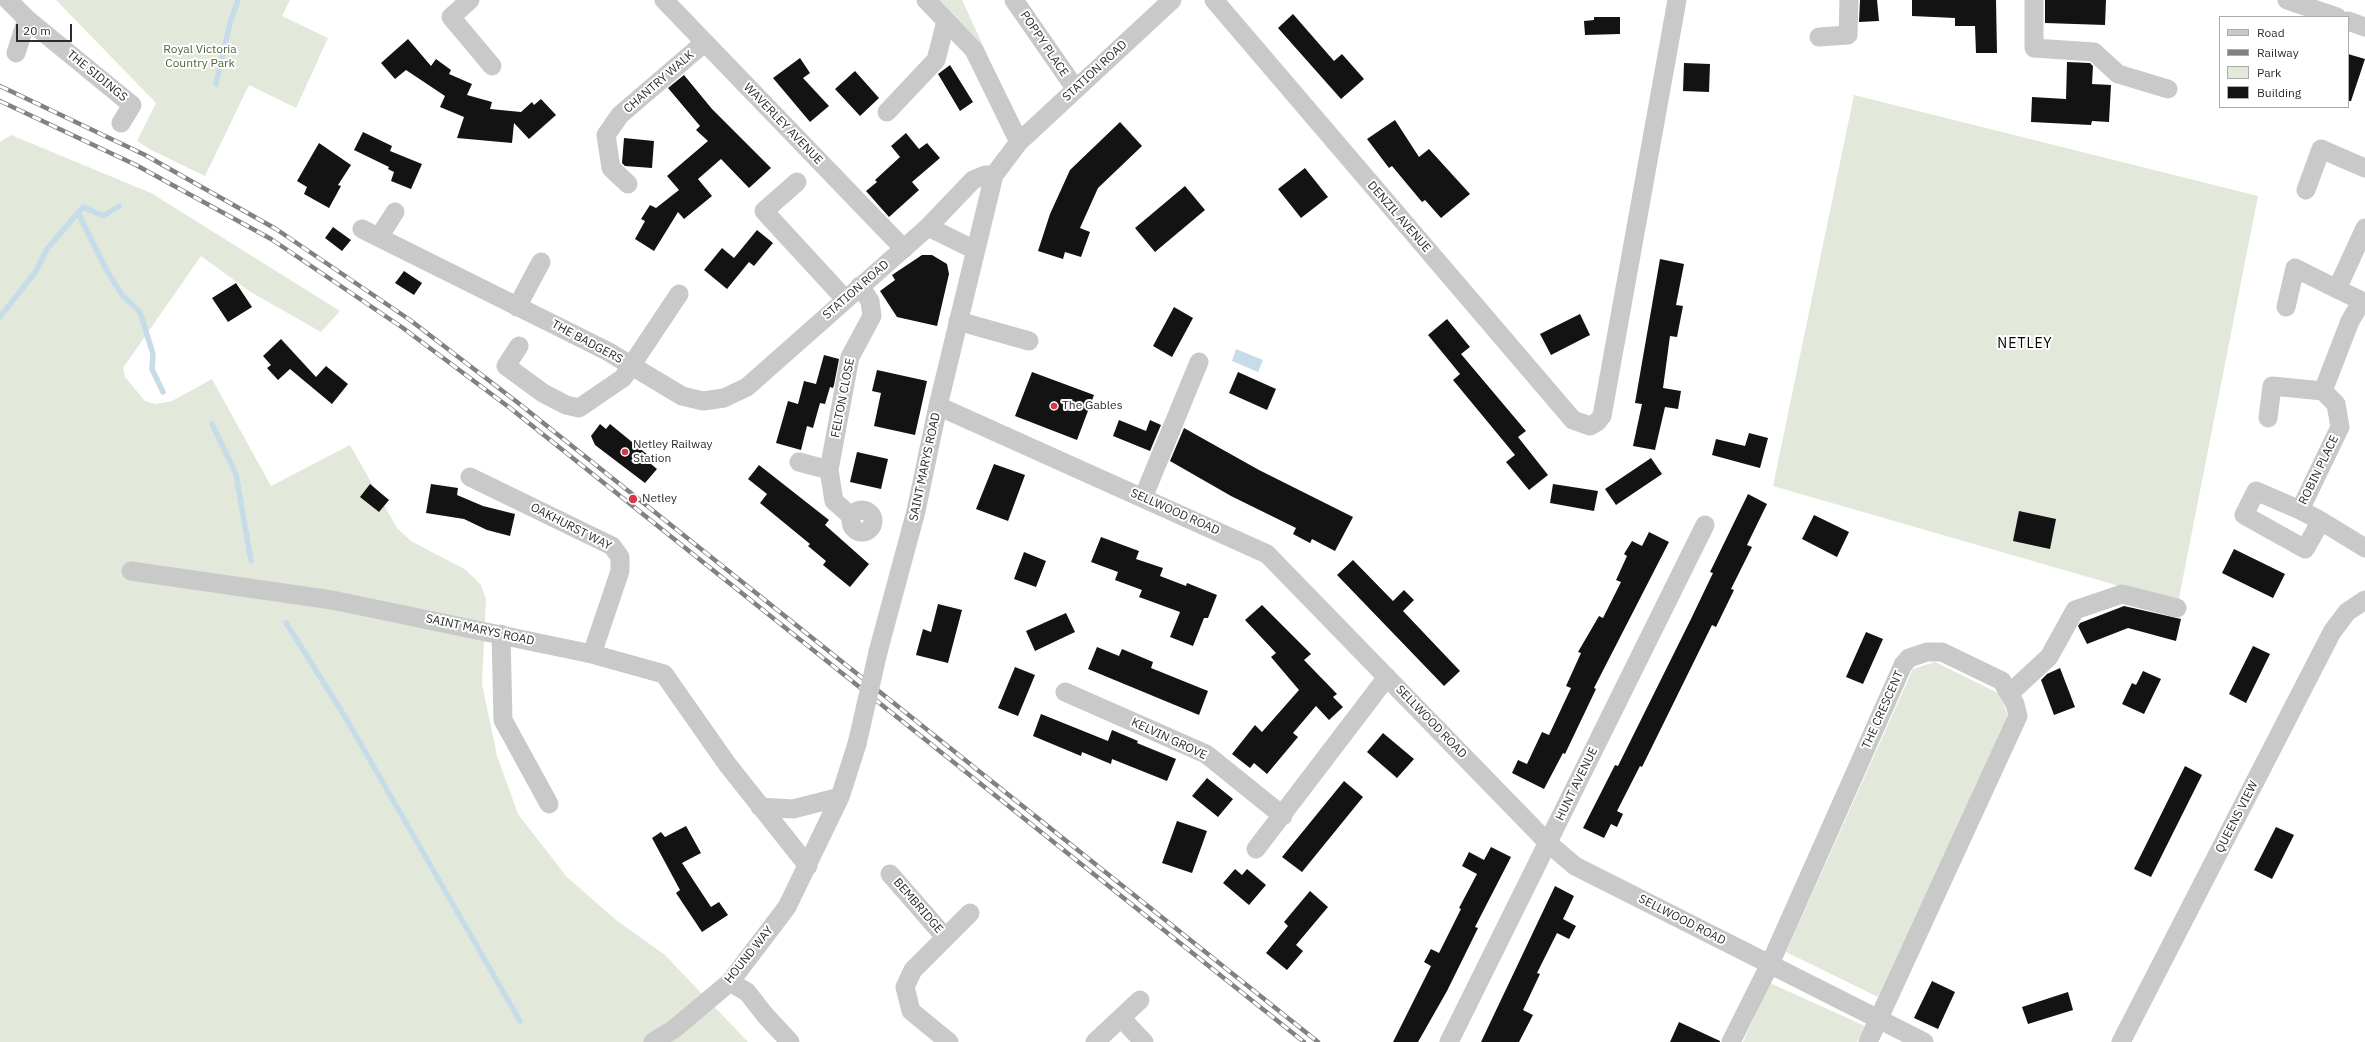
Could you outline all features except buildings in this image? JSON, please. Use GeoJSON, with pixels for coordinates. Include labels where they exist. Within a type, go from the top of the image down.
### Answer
{"type":"FeatureCollection","features":[{"type":"Feature","properties":{"kind":"street","name":"THE SIDINGS"},"geometry":{"type":"LineString","coordinates":[[8,0],[27,19],[132,105],[121,123]]}},
{"type":"Feature","properties":{"kind":"street"},"geometry":{"type":"LineString","coordinates":[[470,0],[451,17],[492,66]]}},
{"type":"Feature","properties":{"kind":"street","name":"WAVERLEY AVENUE"},"geometry":{"type":"LineString","coordinates":[[664,0],[904,249]]}},
{"type":"Feature","properties":{"kind":"street"},"geometry":{"type":"LineString","coordinates":[[926,0],[974,50],[1019,142]]}},
{"type":"Feature","properties":{"kind":"street","name":"POPPY PLACE"},"geometry":{"type":"LineString","coordinates":[[1014,0],[1075,88]]}},
{"type":"Feature","properties":{"kind":"street","name":"STATION ROAD"},"geometry":{"type":"LineString","coordinates":[[1019,142],[1075,88],[1172,0]]}},
{"type":"Feature","properties":{"kind":"street","name":"DENZIL AVENUE"},"geometry":{"type":"LineString","coordinates":[[1214,0],[1573,420],[1593,432],[1597,422],[1602,416],[1677,0]]}},
{"type":"Feature","properties":{"kind":"street"},"geometry":{"type":"LineString","coordinates":[[1819,37],[1848,34],[1849,0]]}},
{"type":"Feature","properties":{"kind":"street"},"geometry":{"type":"LineString","coordinates":[[2034,0],[2034,48],[2094,52],[2118,74],[2168,89]]}},
{"type":"Feature","properties":{"kind":"street"},"geometry":{"type":"LineString","coordinates":[[2292,1],[2334,16]]}},
{"type":"Feature","properties":{"kind":"street"},"geometry":{"type":"LineString","coordinates":[[16,54],[27,19]]}},
{"type":"Feature","properties":{"kind":"street"},"geometry":{"type":"LineString","coordinates":[[886,112],[936,60],[946,21]]}},
{"type":"Feature","properties":{"kind":"street"},"geometry":{"type":"LineString","coordinates":[[2349,21],[2365,27]]}},
{"type":"Feature","properties":{"kind":"street","name":"CHANTRY WALK"},"geometry":{"type":"LineString","coordinates":[[628,184],[611,168],[606,135],[620,114],[704,43]]}},
{"type":"Feature","properties":{"kind":"street","name":"SAINT MARYS ROAD"},"geometry":{"type":"LineString","coordinates":[[131,571],[332,600],[592,654],[664,674],[760,807],[808,866],[840,797],[858,744],[878,652],[916,511],[938,406],[994,175],[1019,142]]}},
{"type":"Feature","properties":{"kind":"street"},"geometry":{"type":"LineString","coordinates":[[2306,190],[2321,149],[2365,168]]}},
{"type":"Feature","properties":{"kind":"street","name":"STATION ROAD"},"geometry":{"type":"LineString","coordinates":[[803,337],[928,227],[973,180],[985,175],[994,175]]}},
{"type":"Feature","properties":{"kind":"street"},"geometry":{"type":"LineString","coordinates":[[797,182],[764,211],[845,299]]}},
{"type":"Feature","properties":{"kind":"street"},"geometry":{"type":"LineString","coordinates":[[379,238],[395,212]]}},
{"type":"Feature","properties":{"kind":"street"},"geometry":{"type":"LineString","coordinates":[[928,227],[975,250]]}},
{"type":"Feature","properties":{"kind":"street"},"geometry":{"type":"LineString","coordinates":[[2337,288],[2365,228]]}},
{"type":"Feature","properties":{"kind":"street","name":"THE BADGERS"},"geometry":{"type":"LineString","coordinates":[[362,229],[607,351],[682,396],[703,401],[724,398],[747,387],[803,337]]}},
{"type":"Feature","properties":{"kind":"street"},"geometry":{"type":"LineString","coordinates":[[517,306],[541,262]]}},
{"type":"Feature","properties":{"kind":"street"},"geometry":{"type":"LineString","coordinates":[[2268,418],[2272,386],[2323,391],[2350,321],[2363,297],[2337,288],[2295,268],[2286,307]]}},
{"type":"Feature","properties":{"kind":"street","name":"FELTON CLOSE"},"geometry":{"type":"LineString","coordinates":[[852,517],[834,501],[829,470],[850,357],[872,316],[870,301],[860,286]]}},
{"type":"Feature","properties":{"kind":"street"},"geometry":{"type":"LineString","coordinates":[[519,346],[506,366],[543,393],[566,405],[579,408],[623,378],[679,294]]}},
{"type":"Feature","properties":{"kind":"street"},"geometry":{"type":"LineString","coordinates":[[958,321],[1029,341]]}},
{"type":"Feature","properties":{"kind":"street"},"geometry":{"type":"LineString","coordinates":[[1143,498],[1199,362]]}},
{"type":"Feature","properties":{"kind":"street","name":"ROBIN PLACE"},"geometry":{"type":"LineString","coordinates":[[2300,510],[2340,427],[2336,404],[2323,391]]}},
{"type":"Feature","properties":{"kind":"street","name":"SELLWOOD ROAD"},"geometry":{"type":"LineString","coordinates":[[938,406],[1267,554],[1548,843],[1575,866],[1880,1018],[1924,1042]]}},
{"type":"Feature","properties":{"kind":"street"},"geometry":{"type":"LineString","coordinates":[[799,462],[829,470]]}},
{"type":"Feature","properties":{"kind":"street","name":"OAKHURST WAY"},"geometry":{"type":"LineString","coordinates":[[470,477],[612,546],[620,557],[620,571],[592,654]]}},
{"type":"Feature","properties":{"kind":"street"},"geometry":{"type":"LineString","coordinates":[[2321,521],[2305,550],[2244,515],[2256,491],[2300,510],[2321,521],[2365,548]]}},
{"type":"Feature","properties":{"kind":"street","name":"HUNT AVENUE"},"geometry":{"type":"LineString","coordinates":[[1449,1042],[1704,525]]}},
{"type":"Feature","properties":{"kind":"street"},"geometry":{"type":"LineString","coordinates":[[2010,693],[2049,657],[2075,610],[2122,594],[2177,608]]}},
{"type":"Feature","properties":{"kind":"street","name":"QUEENS VIEW"},"geometry":{"type":"LineString","coordinates":[[2121,1042],[2332,632],[2347,612],[2365,600]]}},
{"type":"Feature","properties":{"kind":"street"},"geometry":{"type":"LineString","coordinates":[[501,634],[503,720],[549,804]]}},
{"type":"Feature","properties":{"kind":"street","name":"THE CRESCENT"},"geometry":{"type":"LineString","coordinates":[[1731,1042],[1770,964],[1900,673],[1909,658],[1927,652],[1942,652],[2002,681],[2010,693],[2018,716],[1868,1042]]}},
{"type":"Feature","properties":{"kind":"street"},"geometry":{"type":"LineString","coordinates":[[1256,850],[1387,677]]}},
{"type":"Feature","properties":{"kind":"street","name":"KELVIN GROVE"},"geometry":{"type":"LineString","coordinates":[[1065,692],[1206,754],[1283,816]]}},
{"type":"Feature","properties":{"kind":"street"},"geometry":{"type":"LineString","coordinates":[[760,807],[793,809],[840,797]]}},
{"type":"Feature","properties":{"kind":"street","name":"HOUND WAY"},"geometry":{"type":"LineString","coordinates":[[653,1042],[674,1029],[730,982],[787,907],[808,866]]}},
{"type":"Feature","properties":{"kind":"street","name":"BEMBRIDGE"},"geometry":{"type":"LineString","coordinates":[[890,874],[945,937]]}},
{"type":"Feature","properties":{"kind":"street","name":"BEMBRIDGE"},"geometry":{"type":"LineString","coordinates":[[943,1040],[911,1011],[905,987],[913,970],[970,913]]}},
{"type":"Feature","properties":{"kind":"street"},"geometry":{"type":"LineString","coordinates":[[730,982],[747,992],[765,1015],[790,1042]]}},
{"type":"Feature","properties":{"kind":"street"},"geometry":{"type":"LineString","coordinates":[[1095,1042],[1140,1000]]}},
{"type":"Feature","properties":{"kind":"street"},"geometry":{"type":"LineString","coordinates":[[1121,1018],[1144,1042]]}},
{"type":"Feature","properties":{"kind":"green space","name":"Royal Victoria Country Park"},"geometry":{"type":"Polygon","coordinates":[[[56,0],[290,0],[282,16],[328,38],[296,108],[249,85],[205,176],[149,149],[137,141],[156,103],[56,0]]]}},
{"type":"Feature","properties":{"kind":"green space"},"geometry":{"type":"Polygon","coordinates":[[[926,0],[962,0],[987,54],[974,50],[926,0]]]}},
{"type":"Feature","properties":{"kind":"green space"},"geometry":{"type":"Polygon","coordinates":[[[1854,95],[2258,196],[2178,603],[1773,486],[1854,95]]]}},
{"type":"Feature","properties":{"kind":"green space"},"geometry":{"type":"Polygon","coordinates":[[[11,135],[151,193],[340,311],[321,332],[249,291],[201,256],[123,368],[125,377],[145,401],[156,404],[172,401],[212,379],[271,486],[350,445],[397,528],[411,541],[466,570],[481,585],[486,599],[482,684],[497,756],[518,814],[566,876],[616,920],[665,955],[748,1042],[0,1042],[0,142],[11,135]]]}},
{"type":"Feature","properties":{"kind":"green space"},"geometry":{"type":"Polygon","coordinates":[[[1935,662],[2000,694],[2008,717],[1878,997],[1786,952],[1913,669],[1935,662]]]}},
{"type":"Feature","properties":{"kind":"green space"},"geometry":{"type":"Polygon","coordinates":[[[1770,983],[1865,1026],[1857,1042],[1743,1042],[1770,983]]]}},
{"type":"Feature","properties":{"kind":"water"},"geometry":{"type":"Polygon","coordinates":[[[1236,349],[1263,360],[1258,372],[1232,361],[1236,349]]]}},
{"type":"Feature","properties":{"kind":"waterway"},"geometry":{"type":"LineString","coordinates":[[216,84],[230,23],[238,0]]}},
{"type":"Feature","properties":{"kind":"waterway"},"geometry":{"type":"LineString","coordinates":[[0,317],[36,271],[47,249],[83,207],[103,216],[119,206]]}},
{"type":"Feature","properties":{"kind":"waterway"},"geometry":{"type":"LineString","coordinates":[[78,213],[107,271],[122,295],[140,312],[153,354],[152,369],[163,392]]}},
{"type":"Feature","properties":{"kind":"waterway"},"geometry":{"type":"LineString","coordinates":[[212,424],[236,474],[251,561]]}},
{"type":"Feature","properties":{"kind":"waterway"},"geometry":{"type":"LineString","coordinates":[[286,623],[344,715],[520,1021]]}},
{"type":"Feature","properties":{"kind":"railway"},"geometry":{"type":"LineString","coordinates":[[0,86],[145,155],[276,229],[410,320],[517,402],[1318,1042]]}},
{"type":"Feature","properties":{"kind":"railway"},"geometry":{"type":"LineString","coordinates":[[0,101],[136,165],[271,239],[403,328],[510,408],[1304,1042]]}},
{"type":"Feature","properties":{"kind":"place","name":"The Gables"},"geometry":{"type":"Point","coordinates":[1054,406]}},
{"type":"Feature","properties":{"kind":"place","name":"Netley Railway Station"},"geometry":{"type":"Point","coordinates":[625,452]}},
{"type":"Feature","properties":{"kind":"place","name":"Netley"},"geometry":{"type":"Point","coordinates":[633,499]}},
{"type":"Feature","properties":{"kind":"district","name":"NETLEY"},"geometry":{"type":"Point","coordinates":[2025,344]}}]}
